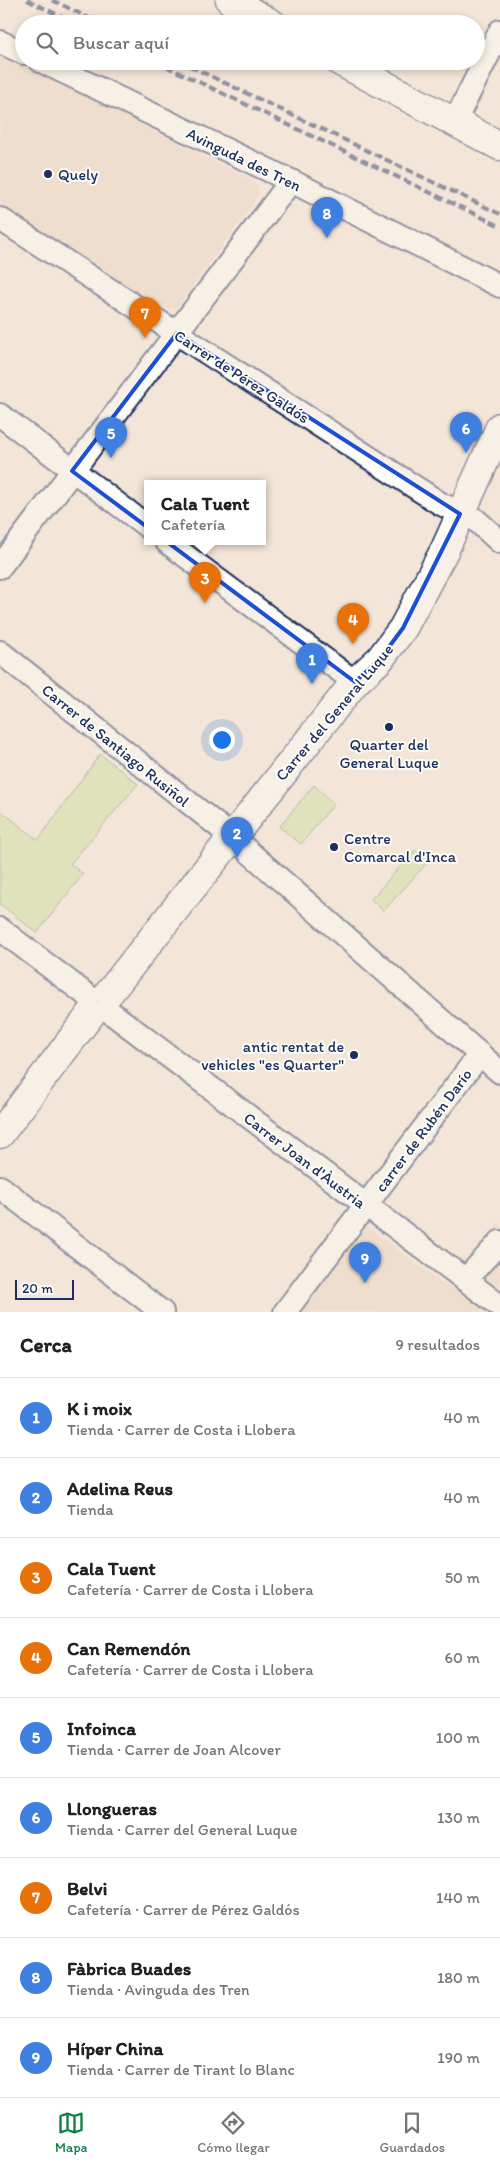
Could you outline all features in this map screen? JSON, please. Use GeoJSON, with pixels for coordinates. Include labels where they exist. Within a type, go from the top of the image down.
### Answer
{"type":"FeatureCollection","features":[{"type":"Feature","properties":{"kind":"main road"},"geometry":{"type":"LineString","coordinates":[[230,0],[256,15]]}},
{"type":"Feature","properties":{"kind":"main road"},"geometry":{"type":"LineString","coordinates":[[356,70],[500,146]]}},
{"type":"Feature","properties":{"kind":"main road","name":"Carrer del General Luque"},"geometry":{"type":"LineString","coordinates":[[0,1134],[100,1004],[355,682],[380,659],[403,628],[446,549],[500,427]]}},
{"type":"Feature","properties":{"kind":"street"},"geometry":{"type":"LineString","coordinates":[[485,61],[500,31]]}},
{"type":"Feature","properties":{"kind":"street"},"geometry":{"type":"LineString","coordinates":[[0,42],[15,49]]}},
{"type":"Feature","properties":{"kind":"street","name":"Avinguda des Tren"},"geometry":{"type":"LineString","coordinates":[[60,70],[291,181],[500,286]]}},
{"type":"Feature","properties":{"kind":"street"},"geometry":{"type":"LineString","coordinates":[[454,123],[480,70]]}},
{"type":"Feature","properties":{"kind":"street"},"geometry":{"type":"LineString","coordinates":[[0,567],[291,181]]}},
{"type":"Feature","properties":{"kind":"street","name":"Carrer de Pérez Galdós"},"geometry":{"type":"LineString","coordinates":[[0,219],[441,504],[476,520],[500,542]]}},
{"type":"Feature","properties":{"kind":"street"},"geometry":{"type":"LineString","coordinates":[[0,416],[144,524]]}},
{"type":"Feature","properties":{"kind":"street"},"geometry":{"type":"LineString","coordinates":[[172,545],[355,682]]}},
{"type":"Feature","properties":{"kind":"street","name":"Carrer de Santiago Rusiñol"},"geometry":{"type":"LineString","coordinates":[[0,652],[232,837],[500,1072]]}},
{"type":"Feature","properties":{"kind":"street","name":"Carrer Joan d'Àustria"},"geometry":{"type":"LineString","coordinates":[[0,929],[500,1306]]}},
{"type":"Feature","properties":{"kind":"street","name":"carrer de Rubén Darío"},"geometry":{"type":"LineString","coordinates":[[285,1312],[480,1054]]}},
{"type":"Feature","properties":{"kind":"street"},"geometry":{"type":"LineString","coordinates":[[0,1187],[162,1312]]}},
{"type":"Feature","properties":{"kind":"street"},"geometry":{"type":"LineString","coordinates":[[465,1280],[500,1242]]}},
{"type":"Feature","properties":{"kind":"highlighted area"},"geometry":{"type":"Polygon","coordinates":[[[177,333],[460,514],[403,628],[380,659],[355,682],[72,471],[177,333]]]}},
{"type":"Feature","properties":{"kind":"shaded area","name":"Quely"},"geometry":{"type":"Polygon","coordinates":[[[0,54],[15,62],[15,70],[32,70],[250,179],[257,186],[259,194],[177,307],[164,309],[0,205],[0,54]]]}},
{"type":"Feature","properties":{"kind":"shaded area"},"geometry":{"type":"Polygon","coordinates":[[[500,1222],[500,1312],[301,1312],[367,1226],[445,1286],[500,1222]]]}},
{"type":"Feature","properties":{"kind":"green space"},"geometry":{"type":"Polygon","coordinates":[[[100,754],[138,784],[70,864],[83,874],[37,933],[0,904],[0,810],[38,840],[100,754]]]}},
{"type":"Feature","properties":{"kind":"green space"},"geometry":{"type":"Polygon","coordinates":[[[314,785],[334,804],[301,844],[279,827],[314,785]]]}},
{"type":"Feature","properties":{"kind":"green space"},"geometry":{"type":"Polygon","coordinates":[[[415,850],[429,861],[383,911],[371,899],[415,850]]]}},
{"type":"Feature","properties":{"kind":"railway"},"geometry":{"type":"LineString","coordinates":[[27,0],[58,15]]}},
{"type":"Feature","properties":{"kind":"railway"},"geometry":{"type":"LineString","coordinates":[[52,0],[83,15]]}},
{"type":"Feature","properties":{"kind":"railway"},"geometry":{"type":"LineString","coordinates":[[174,70],[500,226]]}},
{"type":"Feature","properties":{"kind":"railway"},"geometry":{"type":"LineString","coordinates":[[198,70],[500,214]]}},
{"type":"Feature","properties":{"kind":"place","name":"Quely"},"geometry":{"type":"Point","coordinates":[48,174]}},
{"type":"Feature","properties":{"kind":"place","name":"Fàbrica Buades"},"geometry":{"type":"Point","coordinates":[327,238]}},
{"type":"Feature","properties":{"kind":"place","name":"Belvi"},"geometry":{"type":"Point","coordinates":[145,338]}},
{"type":"Feature","properties":{"kind":"place","name":"Llongueras"},"geometry":{"type":"Point","coordinates":[466,453]}},
{"type":"Feature","properties":{"kind":"place","name":"Infoinca"},"geometry":{"type":"Point","coordinates":[111,458]}},
{"type":"Feature","properties":{"kind":"place","name":"Cala Tuent"},"geometry":{"type":"Point","coordinates":[205,603]}},
{"type":"Feature","properties":{"kind":"place","name":"Can Remendón"},"geometry":{"type":"Point","coordinates":[353,644]}},
{"type":"Feature","properties":{"kind":"place","name":"K i moix"},"geometry":{"type":"Point","coordinates":[312,684]}},
{"type":"Feature","properties":{"kind":"place","name":"Quarter del General Luque"},"geometry":{"type":"Point","coordinates":[389,727]}},
{"type":"Feature","properties":{"kind":"place","name":"Centre Comarcal d'Inca"},"geometry":{"type":"Point","coordinates":[334,847]}},
{"type":"Feature","properties":{"kind":"place","name":"Adelina Reus"},"geometry":{"type":"Point","coordinates":[237,858]}},
{"type":"Feature","properties":{"kind":"place","name":"antic rentat de vehicles \"es Quarter\""},"geometry":{"type":"Point","coordinates":[354,1055]}},
{"type":"Feature","properties":{"kind":"place","name":"Híper China"},"geometry":{"type":"Point","coordinates":[365,1283]}}]}
